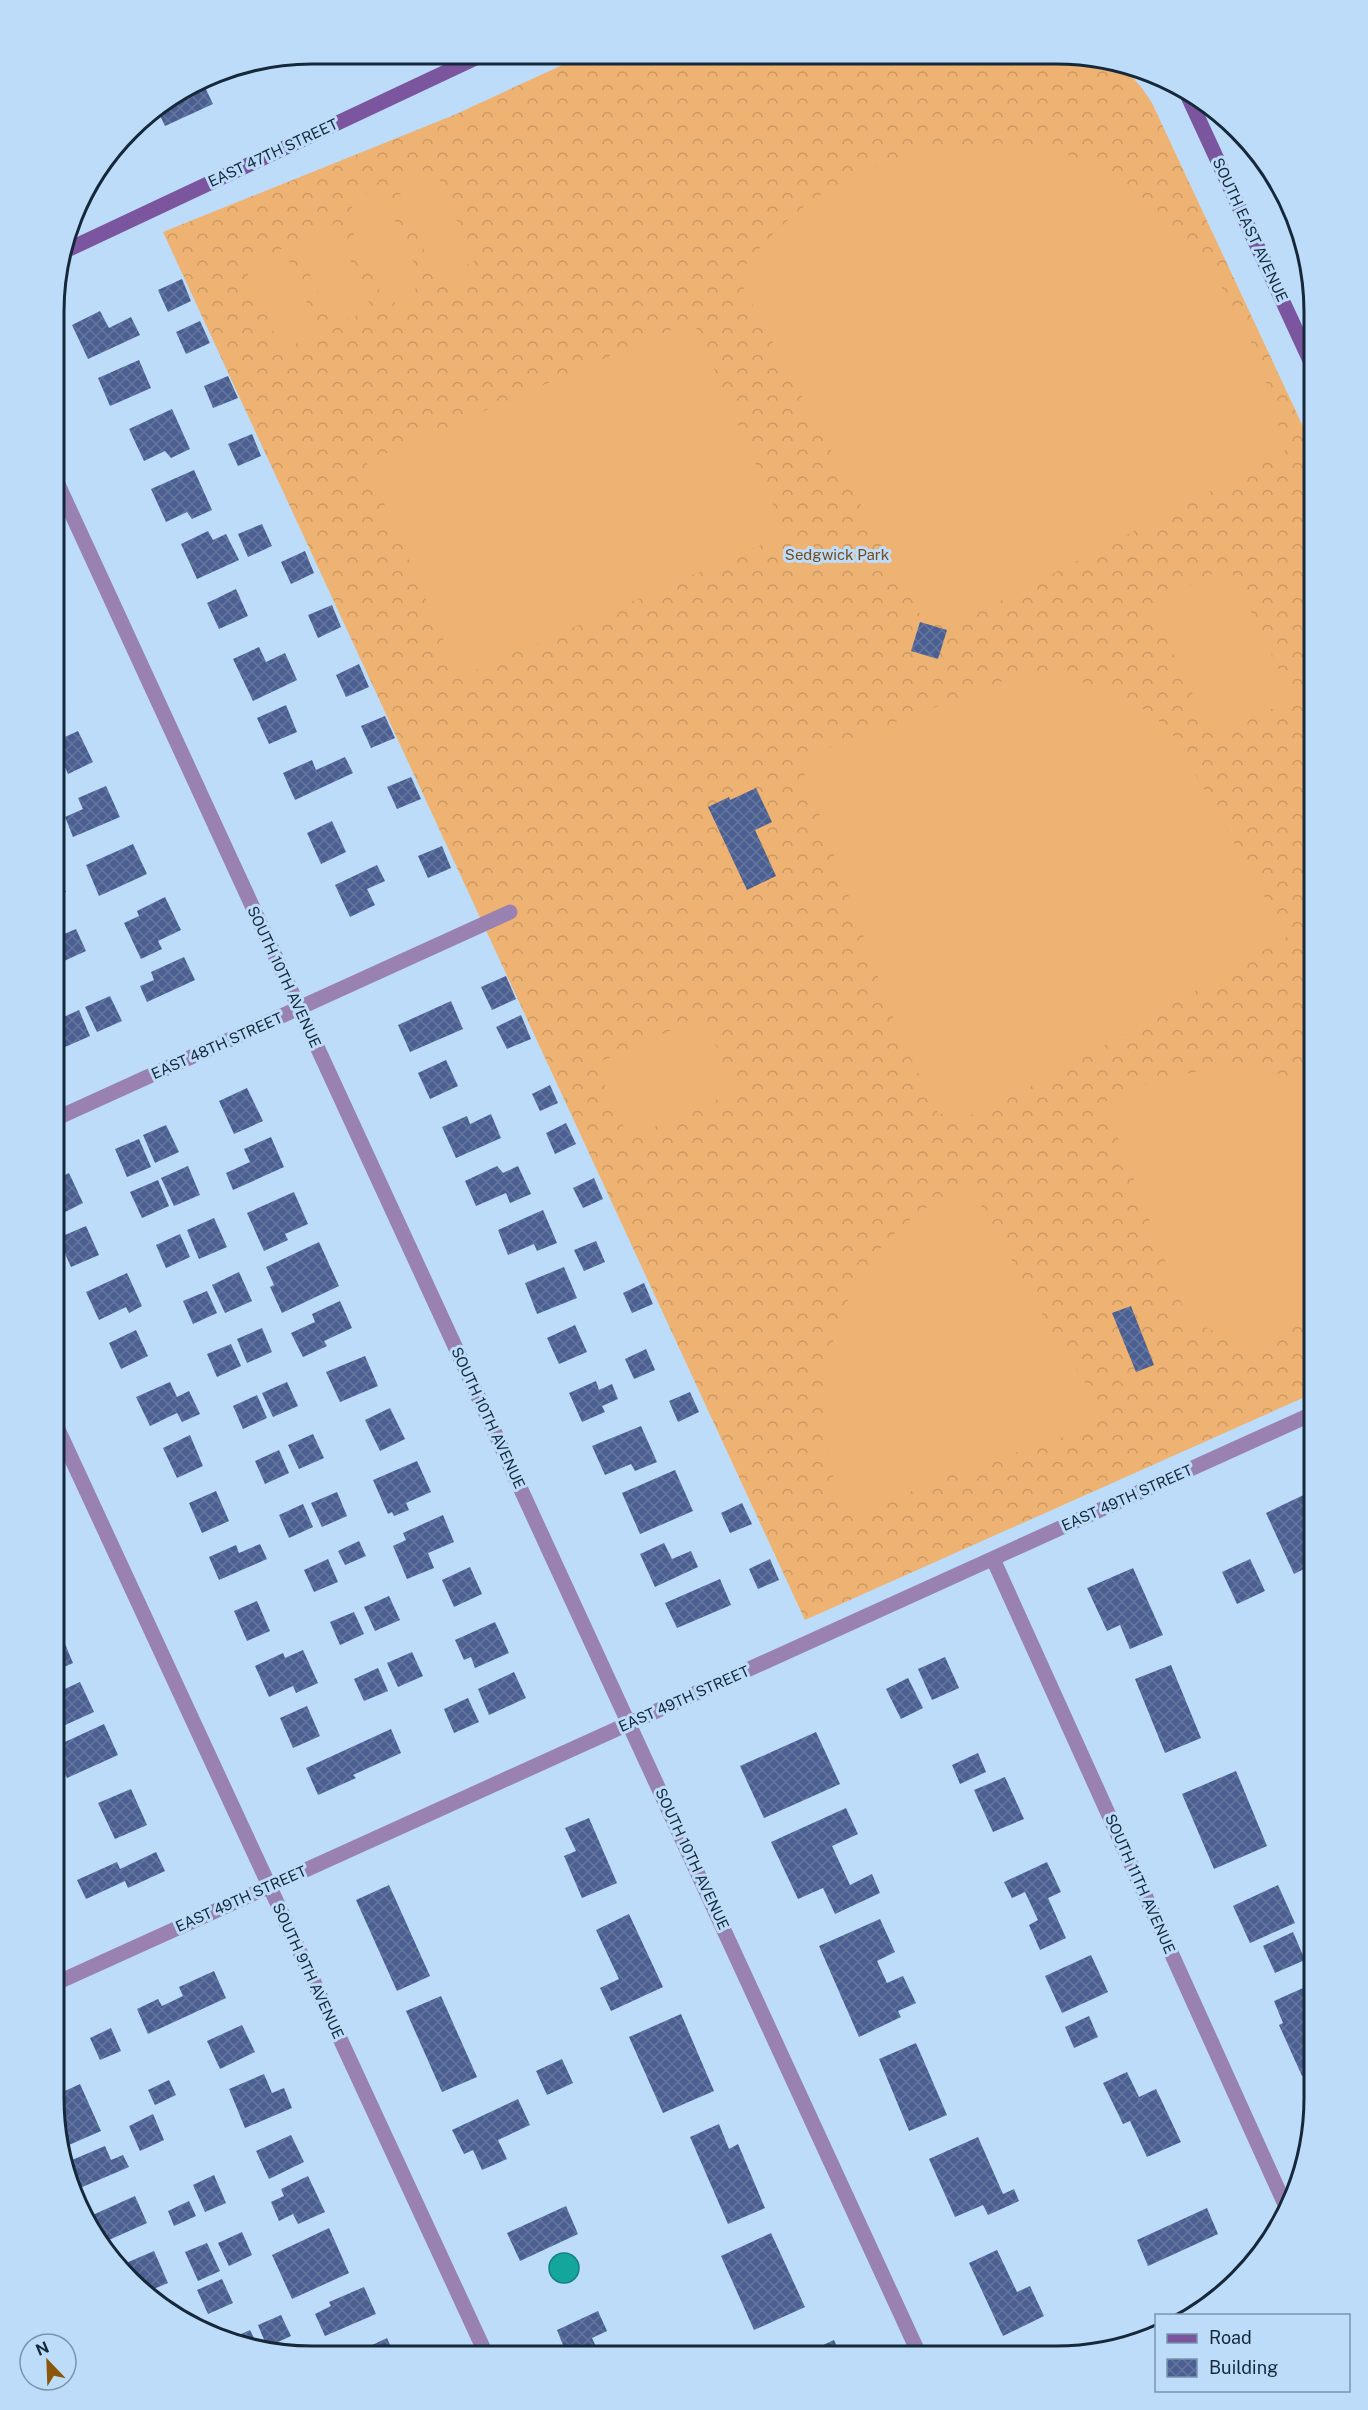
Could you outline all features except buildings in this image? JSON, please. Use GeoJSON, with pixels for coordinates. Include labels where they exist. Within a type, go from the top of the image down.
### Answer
{"type":"FeatureCollection","features":[{"type":"Feature","properties":{"kind":"main road","name":"EAST 47TH STREET"},"geometry":{"type":"LineString","coordinates":[[73,247],[463,64]]}},
{"type":"Feature","properties":{"kind":"main road","name":"SOUTH EAST AVENUE"},"geometry":{"type":"LineString","coordinates":[[1192,106],[1304,347]]}},
{"type":"Feature","properties":{"kind":"street","name":"SOUTH 10TH AVENUE"},"geometry":{"type":"LineString","coordinates":[[64,497],[915,2346]]}},
{"type":"Feature","properties":{"kind":"street","name":"EAST 48TH STREET"},"geometry":{"type":"LineString","coordinates":[[64,1115],[510,912]]}},
{"type":"Feature","properties":{"kind":"street","name":"EAST 49TH STREET"},"geometry":{"type":"LineString","coordinates":[[64,1979],[1304,1418]]}},
{"type":"Feature","properties":{"kind":"street","name":"SOUTH 9TH AVENUE"},"geometry":{"type":"LineString","coordinates":[[64,1443],[482,2346]]}},
{"type":"Feature","properties":{"kind":"street","name":"SOUTH 11TH AVENUE"},"geometry":{"type":"LineString","coordinates":[[993,1559],[1282,2198]]}},
{"type":"Feature","properties":{"kind":"green space","name":"Sedgwick Park"},"geometry":{"type":"Polygon","coordinates":[[[565,64],[1056,64],[1104,69],[1132,77],[1152,103],[1304,429],[1304,1397],[805,1620],[163,232],[454,115],[565,64]]]}},
{"type":"Feature","properties":{"kind":"green space"},"geometry":{"type":"Polygon","coordinates":[[[979,144],[1015,144],[1055,151],[1091,165],[1125,184],[1156,208],[1184,236],[1230,301],[1248,335],[1265,378],[1285,452],[949,628],[923,620],[737,276],[760,247],[786,222],[813,200],[842,182],[874,167],[907,156],[942,148],[979,144]]]}},
{"type":"Feature","properties":{"kind":"green space"},"geometry":{"type":"Polygon","coordinates":[[[422,168],[429,181],[438,177],[475,261],[467,265],[474,280],[452,290],[445,275],[437,279],[399,195],[407,191],[401,178],[422,168]]]}},
{"type":"Feature","properties":{"kind":"green space"},"geometry":{"type":"Polygon","coordinates":[[[371,191],[377,205],[386,201],[424,285],[415,289],[422,303],[400,314],[393,299],[385,303],[347,219],[355,215],[349,201],[371,191]]]}},
{"type":"Feature","properties":{"kind":"green space"},"geometry":{"type":"Polygon","coordinates":[[[334,224],[372,309],[333,326],[295,242],[334,224]]]}},
{"type":"Feature","properties":{"kind":"green space"},"geometry":{"type":"Polygon","coordinates":[[[283,248],[320,332],[282,350],[244,266],[283,248]]]}},
{"type":"Feature","properties":{"kind":"green space"},"geometry":{"type":"Polygon","coordinates":[[[693,320],[786,534],[460,677],[366,462],[693,320]]]}},
{"type":"Feature","properties":{"kind":"green space"},"geometry":{"type":"Polygon","coordinates":[[[1229,566],[1293,699],[1214,737],[1149,605],[1229,566]]]}},
{"type":"Feature","properties":{"kind":"green space"},"geometry":{"type":"Polygon","coordinates":[[[1040,675],[1078,681],[1116,694],[1134,703],[1165,727],[1177,741],[1287,937],[1052,1076],[963,1119],[938,1113],[899,1034],[799,759],[1012,678],[1040,675]]]}},
{"type":"Feature","properties":{"kind":"green space"},"geometry":{"type":"Polygon","coordinates":[[[703,1016],[736,1091],[629,1138],[595,1064],[703,1016]]]}},
{"type":"Feature","properties":{"kind":"green space"},"geometry":{"type":"Polygon","coordinates":[[[1246,1067],[1304,1082],[1304,1320],[1254,1348],[1188,1320],[1104,1102],[1156,1081],[1208,1070],[1246,1067]]]}},
{"type":"Feature","properties":{"kind":"green space"},"geometry":{"type":"Polygon","coordinates":[[[971,1188],[1057,1340],[1099,1404],[1088,1429],[962,1470],[851,1516],[830,1465],[824,1428],[824,1391],[830,1353],[841,1316],[858,1281],[879,1250],[906,1223],[941,1200],[971,1188]]]}},
{"type":"Feature","properties":{"kind":"shaded area"},"geometry":{"type":"Polygon","coordinates":[[[564,2253],[570,2254],[578,2262],[578,2274],[570,2282],[564,2283],[558,2282],[550,2274],[549,2268],[550,2262],[558,2254],[564,2253]]]}}]}
